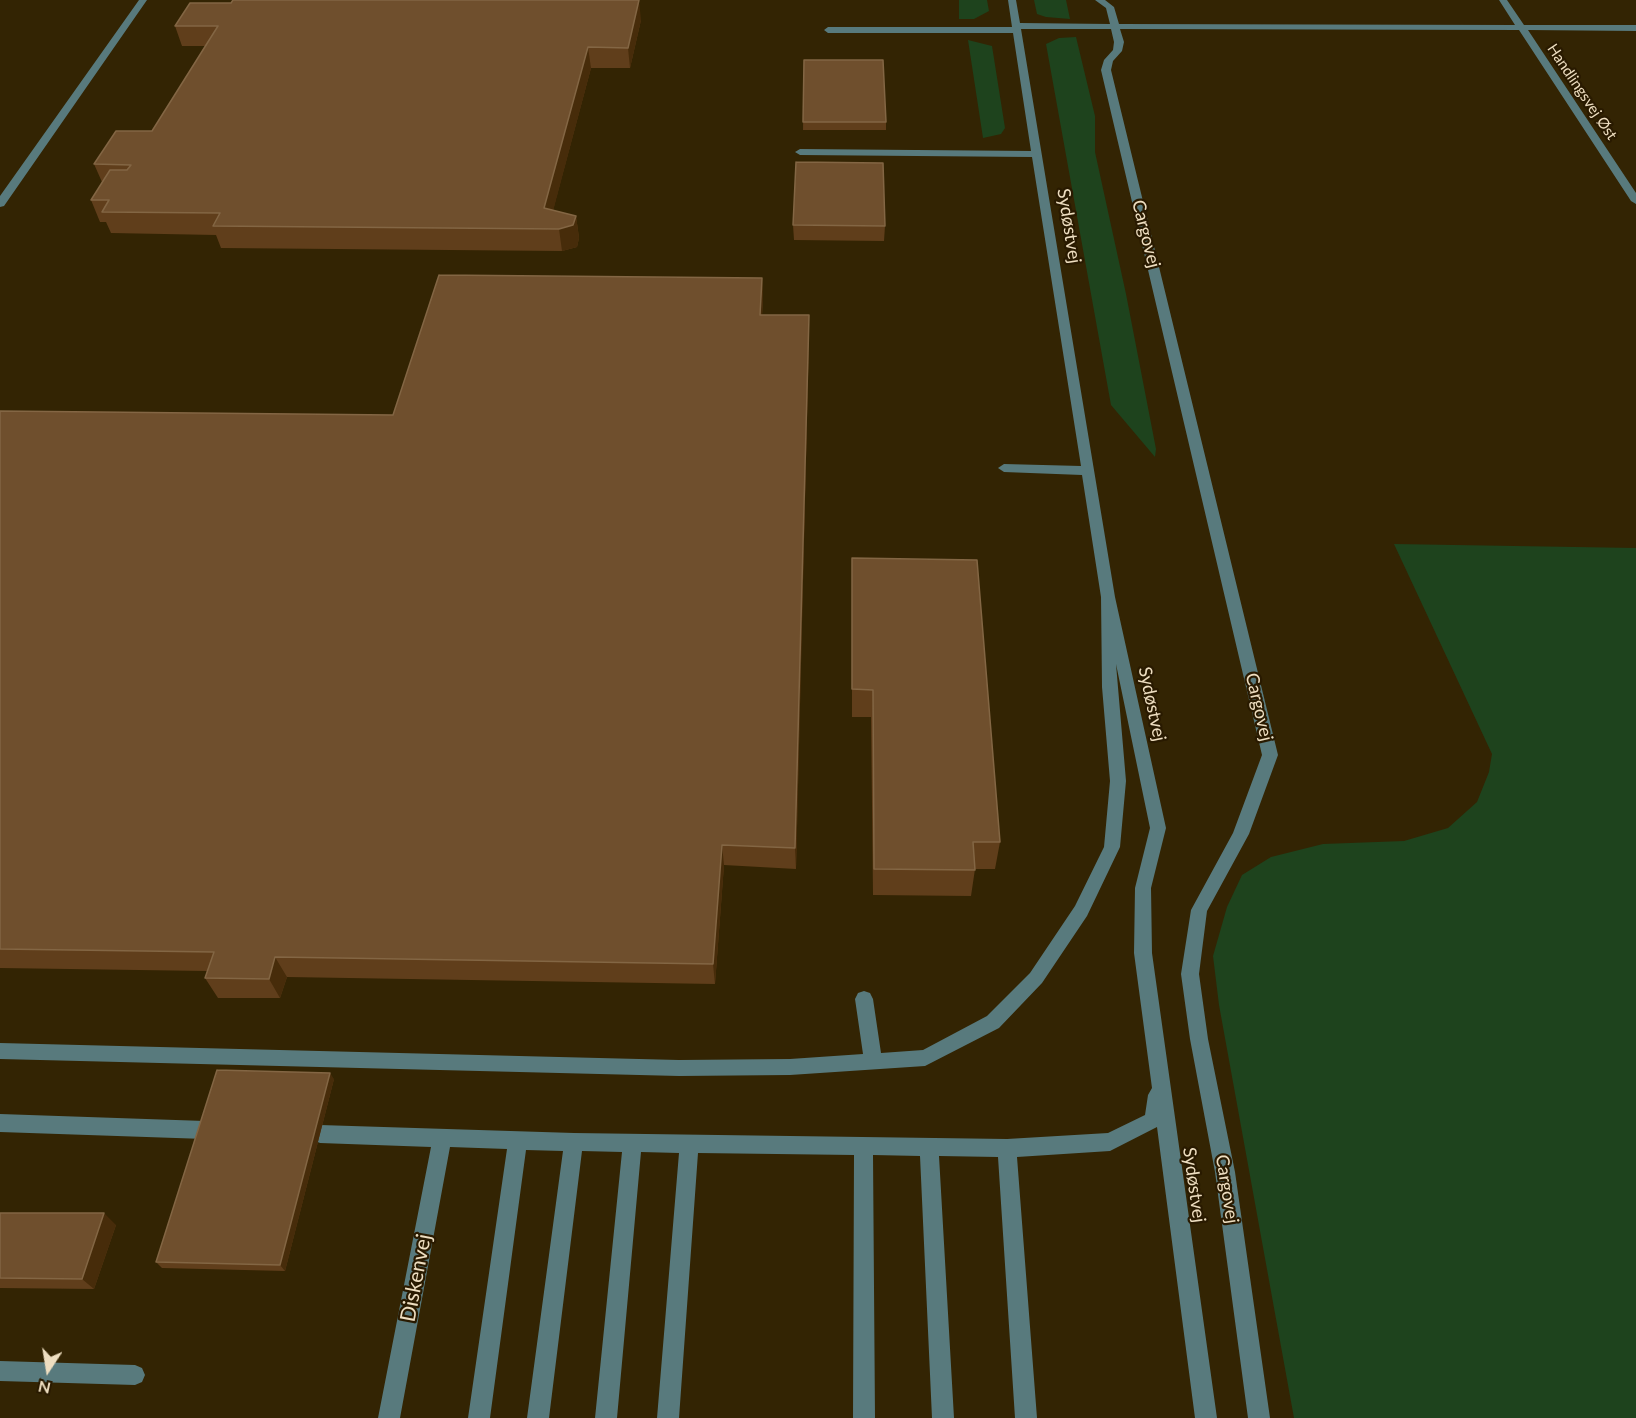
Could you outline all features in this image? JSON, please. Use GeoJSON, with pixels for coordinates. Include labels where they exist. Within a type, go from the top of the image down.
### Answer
{"type":"FeatureCollection","features":[{"type":"Feature","properties":{"kind":"lane"},"geometry":{"type":"LineString","coordinates":[[0,204],[143,0]]}},
{"type":"Feature","properties":{"kind":"lane","name":"Sydøstvej"},"geometry":{"type":"LineString","coordinates":[[1012,0],[1108,597],[1158,828],[1143,888],[1143,953],[1206,1418]]}},
{"type":"Feature","properties":{"kind":"lane","name":"Cargovej"},"geometry":{"type":"LineString","coordinates":[[1100,0],[1110,7],[1119,42],[1117,51],[1109,60],[1106,70],[1270,755],[1241,834],[1199,910],[1190,974],[1199,1039],[1225,1172],[1260,1418]]}},
{"type":"Feature","properties":{"kind":"lane","name":"Handlingsvej Øst"},"geometry":{"type":"LineString","coordinates":[[1503,0],[1636,201]]}},
{"type":"Feature","properties":{"kind":"lane"},"geometry":{"type":"LineString","coordinates":[[828,30],[1114,25],[1636,28]]}},
{"type":"Feature","properties":{"kind":"lane"},"geometry":{"type":"LineString","coordinates":[[800,152],[1038,154]]}},
{"type":"Feature","properties":{"kind":"lane"},"geometry":{"type":"LineString","coordinates":[[1004,468],[1088,471]]}},
{"type":"Feature","properties":{"kind":"lane"},"geometry":{"type":"LineString","coordinates":[[0,1051],[679,1068],[790,1067],[925,1058],[993,1022],[1036,978],[1086,901],[1112,847],[1118,781],[1109,687],[1108,597]]}},
{"type":"Feature","properties":{"kind":"lane"},"geometry":{"type":"LineString","coordinates":[[864,999],[873,1061]]}},
{"type":"Feature","properties":{"kind":"lane"},"geometry":{"type":"LineString","coordinates":[[320,1134],[518,1141],[1008,1148],[1110,1142],[1153,1120],[1160,1083]]}},
{"type":"Feature","properties":{"kind":"lane"},"geometry":{"type":"LineString","coordinates":[[0,1123],[205,1130]]}},
{"type":"Feature","properties":{"kind":"lane","name":"Diskenvej"},"geometry":{"type":"LineString","coordinates":[[389,1418],[442,1138]]}},
{"type":"Feature","properties":{"kind":"lane"},"geometry":{"type":"LineString","coordinates":[[479,1418],[518,1141]]}},
{"type":"Feature","properties":{"kind":"lane"},"geometry":{"type":"LineString","coordinates":[[538,1418],[574,1142]]}},
{"type":"Feature","properties":{"kind":"lane"},"geometry":{"type":"LineString","coordinates":[[606,1418],[632,1143]]}},
{"type":"Feature","properties":{"kind":"lane"},"geometry":{"type":"LineString","coordinates":[[668,1418],[689,1143]]}},
{"type":"Feature","properties":{"kind":"lane"},"geometry":{"type":"LineString","coordinates":[[863,1146],[864,1418]]}},
{"type":"Feature","properties":{"kind":"lane"},"geometry":{"type":"LineString","coordinates":[[930,1147],[943,1418]]}},
{"type":"Feature","properties":{"kind":"lane"},"geometry":{"type":"LineString","coordinates":[[1008,1148],[1026,1418]]}},
{"type":"Feature","properties":{"kind":"lane"},"geometry":{"type":"LineString","coordinates":[[0,1371],[135,1376]]}},
{"type":"Feature","properties":{"kind":"green space"},"geometry":{"type":"Polygon","coordinates":[[[959,0],[987,0],[989,11],[974,19],[959,19],[959,0]]]}},
{"type":"Feature","properties":{"kind":"green space"},"geometry":{"type":"Polygon","coordinates":[[[1034,0],[1066,0],[1070,19],[1037,14],[1034,0]]]}},
{"type":"Feature","properties":{"kind":"green space"},"geometry":{"type":"Polygon","coordinates":[[[1076,37],[1095,116],[1095,152],[1126,294],[1156,449],[1155,457],[1111,405],[1046,44],[1059,38],[1076,37]]]}},
{"type":"Feature","properties":{"kind":"green space"},"geometry":{"type":"Polygon","coordinates":[[[968,40],[992,46],[1005,128],[1001,134],[983,138],[968,40]]]}},
{"type":"Feature","properties":{"kind":"green space"},"geometry":{"type":"Polygon","coordinates":[[[1394,544],[1636,548],[1636,1418],[1294,1418],[1219,1005],[1213,956],[1227,907],[1242,875],[1271,857],[1323,844],[1404,841],[1448,828],[1477,802],[1489,772],[1492,754],[1394,544]]]}},
{"type":"Feature","properties":{"kind":"building"},"geometry":{"type":"Polygon","coordinates":[[[233,0],[639,0],[628,48],[588,47],[544,208],[576,216],[573,225],[559,229],[213,226],[220,213],[102,212],[109,200],[91,200],[110,170],[127,170],[131,165],[94,164],[116,131],[152,131],[218,26],[175,26],[190,3],[231,3],[233,0]]]}},
{"type":"Feature","properties":{"kind":"building"},"geometry":{"type":"Polygon","coordinates":[[[804,60],[883,60],[886,122],[803,122],[804,60]]]}},
{"type":"Feature","properties":{"kind":"building"},"geometry":{"type":"Polygon","coordinates":[[[796,162],[883,163],[885,226],[793,225],[796,162]]]}},
{"type":"Feature","properties":{"kind":"building"},"geometry":{"type":"Polygon","coordinates":[[[439,275],[762,278],[760,315],[809,315],[795,848],[722,845],[713,964],[275,957],[269,979],[205,978],[214,952],[0,949],[0,411],[393,415],[439,275]]]}},
{"type":"Feature","properties":{"kind":"building"},"geometry":{"type":"Polygon","coordinates":[[[852,558],[977,560],[1000,842],[973,842],[975,870],[874,869],[873,690],[852,689],[852,558]]]}},
{"type":"Feature","properties":{"kind":"building"},"geometry":{"type":"Polygon","coordinates":[[[217,1070],[330,1073],[280,1265],[156,1262],[217,1070]]]}},
{"type":"Feature","properties":{"kind":"building"},"geometry":{"type":"Polygon","coordinates":[[[0,1213],[104,1213],[82,1279],[0,1278],[0,1213]]]}}]}
